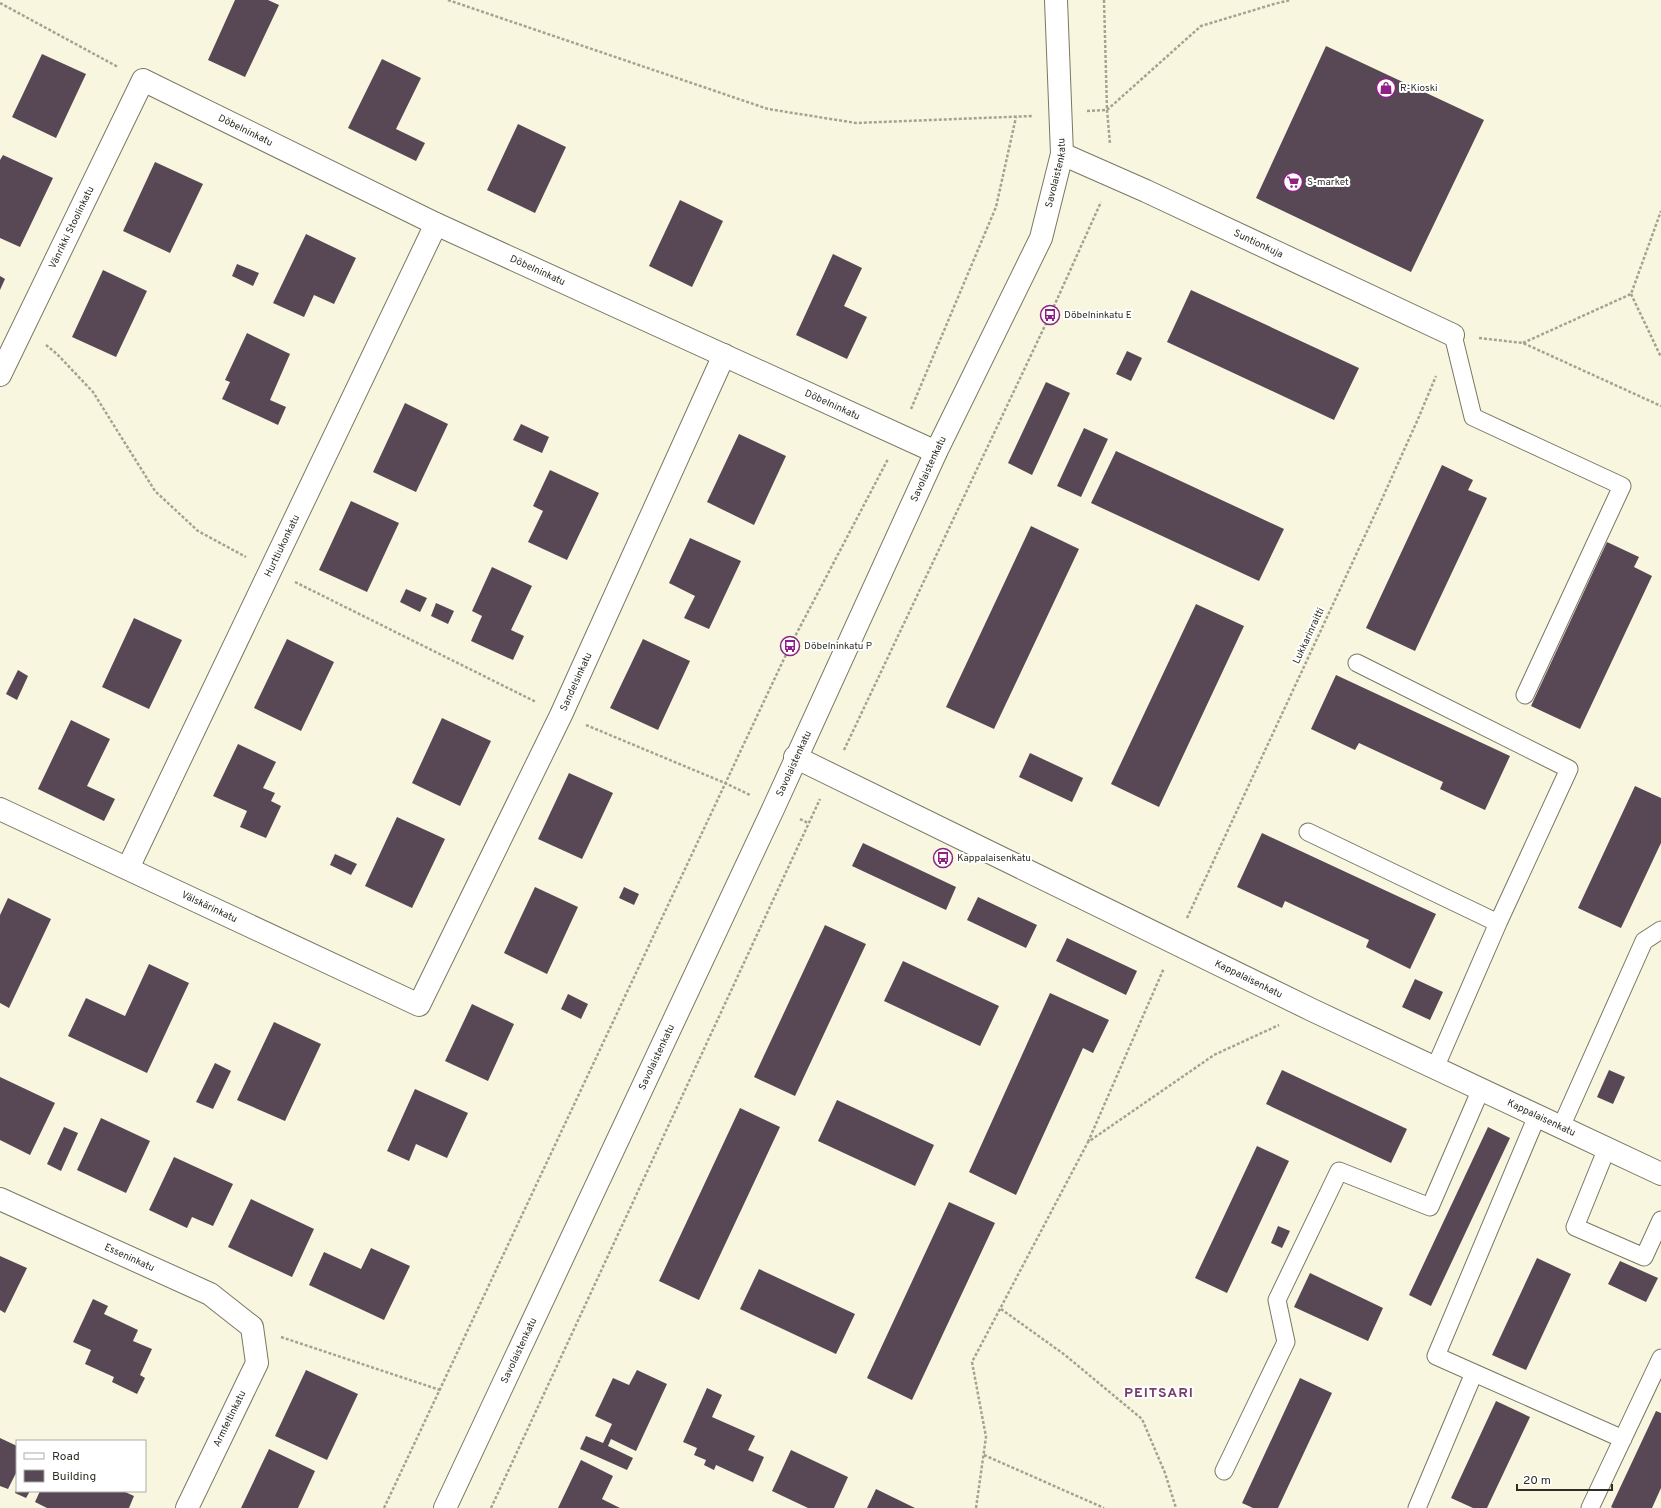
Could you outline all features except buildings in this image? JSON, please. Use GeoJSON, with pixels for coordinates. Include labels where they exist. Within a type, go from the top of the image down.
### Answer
{"type":"FeatureCollection","features":[{"type":"Feature","properties":{"kind":"street","name":"Savolaistenkatu"},"geometry":{"type":"LineString","coordinates":[[445,1508],[770,814],[936,452],[1041,238],[1062,154],[1056,0]]}},
{"type":"Feature","properties":{"kind":"street","name":"Döbelninkatu"},"geometry":{"type":"LineString","coordinates":[[144,80],[436,224],[936,452]]}},
{"type":"Feature","properties":{"kind":"street","name":"Vänrikki Stoolinkatu"},"geometry":{"type":"LineString","coordinates":[[0,375],[144,80]]}},
{"type":"Feature","properties":{"kind":"street","name":"Suntionkuja"},"geometry":{"type":"LineString","coordinates":[[1062,154],[1160,198],[1453,335]]}},
{"type":"Feature","properties":{"kind":"street","name":"Hurttiukonkatu"},"geometry":{"type":"LineString","coordinates":[[128,868],[436,224]]}},
{"type":"Feature","properties":{"kind":"street","name":"Sandelsinkatu"},"geometry":{"type":"LineString","coordinates":[[419,1005],[561,715],[724,355]]}},
{"type":"Feature","properties":{"kind":"street","name":"Kappalaisenkatu"},"geometry":{"type":"LineString","coordinates":[[795,757],[1312,1010],[1661,1174]]}},
{"type":"Feature","properties":{"kind":"street","name":"Välskärinkatu"},"geometry":{"type":"LineString","coordinates":[[0,809],[419,1005]]}},
{"type":"Feature","properties":{"kind":"street","name":"Esseninkatu"},"geometry":{"type":"LineString","coordinates":[[0,1199],[210,1294],[252,1327]]}},
{"type":"Feature","properties":{"kind":"street","name":"Armfeltinkatu"},"geometry":{"type":"LineString","coordinates":[[187,1508],[257,1363],[252,1327]]}},
{"type":"Feature","properties":{"kind":"lane"},"geometry":{"type":"LineString","coordinates":[[1453,335],[1473,417],[1622,486],[1525,695]]}},
{"type":"Feature","properties":{"kind":"lane"},"geometry":{"type":"LineString","coordinates":[[1357,663],[1569,769],[1498,923],[1435,1068]]}},
{"type":"Feature","properties":{"kind":"lane"},"geometry":{"type":"LineString","coordinates":[[1308,832],[1498,923]]}},
{"type":"Feature","properties":{"kind":"lane"},"geometry":{"type":"LineString","coordinates":[[1561,1127],[1644,941],[1661,930]]}},
{"type":"Feature","properties":{"kind":"lane"},"geometry":{"type":"LineString","coordinates":[[1224,1471],[1286,1342],[1277,1300],[1340,1171],[1430,1207],[1480,1089]]}},
{"type":"Feature","properties":{"kind":"lane"},"geometry":{"type":"LineString","coordinates":[[1537,1116],[1436,1356],[1623,1438]]}},
{"type":"Feature","properties":{"kind":"lane"},"geometry":{"type":"LineString","coordinates":[[1607,1148],[1575,1226],[1644,1257],[1661,1220]]}},
{"type":"Feature","properties":{"kind":"lane"},"geometry":{"type":"LineString","coordinates":[[1590,1508],[1661,1358]]}},
{"type":"Feature","properties":{"kind":"lane"},"geometry":{"type":"LineString","coordinates":[[1417,1508],[1474,1373]]}},
{"type":"Feature","properties":{"kind":"path"},"geometry":{"type":"LineString","coordinates":[[448,0],[768,109],[856,123],[1016,117],[1106,110],[1201,26],[1273,2],[1290,0]]}},
{"type":"Feature","properties":{"kind":"path"},"geometry":{"type":"LineString","coordinates":[[0,3],[144,80]]}},
{"type":"Feature","properties":{"kind":"path"},"geometry":{"type":"LineString","coordinates":[[384,1508],[790,646],[900,436],[996,207],[1016,117]]}},
{"type":"Feature","properties":{"kind":"path"},"geometry":{"type":"LineString","coordinates":[[1661,211],[1631,294],[1661,357]]}},
{"type":"Feature","properties":{"kind":"path"},"geometry":{"type":"LineString","coordinates":[[1523,343],[1631,294]]}},
{"type":"Feature","properties":{"kind":"path"},"geometry":{"type":"LineString","coordinates":[[23,328],[57,354],[93,392],[155,491],[198,531],[270,570],[561,715],[726,783]]}},
{"type":"Feature","properties":{"kind":"path"},"geometry":{"type":"LineString","coordinates":[[1453,335],[1523,343],[1661,406]]}},
{"type":"Feature","properties":{"kind":"path","name":"Lukkarinraitti"},"geometry":{"type":"LineString","coordinates":[[976,1508],[986,1437],[972,1362],[1088,1142],[1175,942],[1415,427],[1453,335]]}},
{"type":"Feature","properties":{"kind":"path"},"geometry":{"type":"LineString","coordinates":[[1088,1142],[1214,1055],[1312,1010]]}},
{"type":"Feature","properties":{"kind":"path"},"geometry":{"type":"LineString","coordinates":[[1001,1309],[1065,1355],[1142,1419],[1165,1473],[1176,1508]]}},
{"type":"Feature","properties":{"kind":"path"},"geometry":{"type":"LineString","coordinates":[[252,1327],[440,1390]]}},
{"type":"Feature","properties":{"kind":"path"},"geometry":{"type":"LineString","coordinates":[[983,1455],[1104,1508]]}},
{"type":"Feature","properties":{"kind":"place","name":"R-Kioski"},"geometry":{"type":"Point","coordinates":[1386,88]}},
{"type":"Feature","properties":{"kind":"place","name":"S-market"},"geometry":{"type":"Point","coordinates":[1293,182]}},
{"type":"Feature","properties":{"kind":"place","name":"Döbelninkatu E"},"geometry":{"type":"Point","coordinates":[1050,315]}},
{"type":"Feature","properties":{"kind":"place","name":"Döbelninkatu P"},"geometry":{"type":"Point","coordinates":[790,646]}},
{"type":"Feature","properties":{"kind":"place","name":"Kappalaisenkatu"},"geometry":{"type":"Point","coordinates":[943,858]}},
{"type":"Feature","properties":{"kind":"district","name":"PEITSARI"},"geometry":{"type":"Point","coordinates":[1159,1393]}}]}
